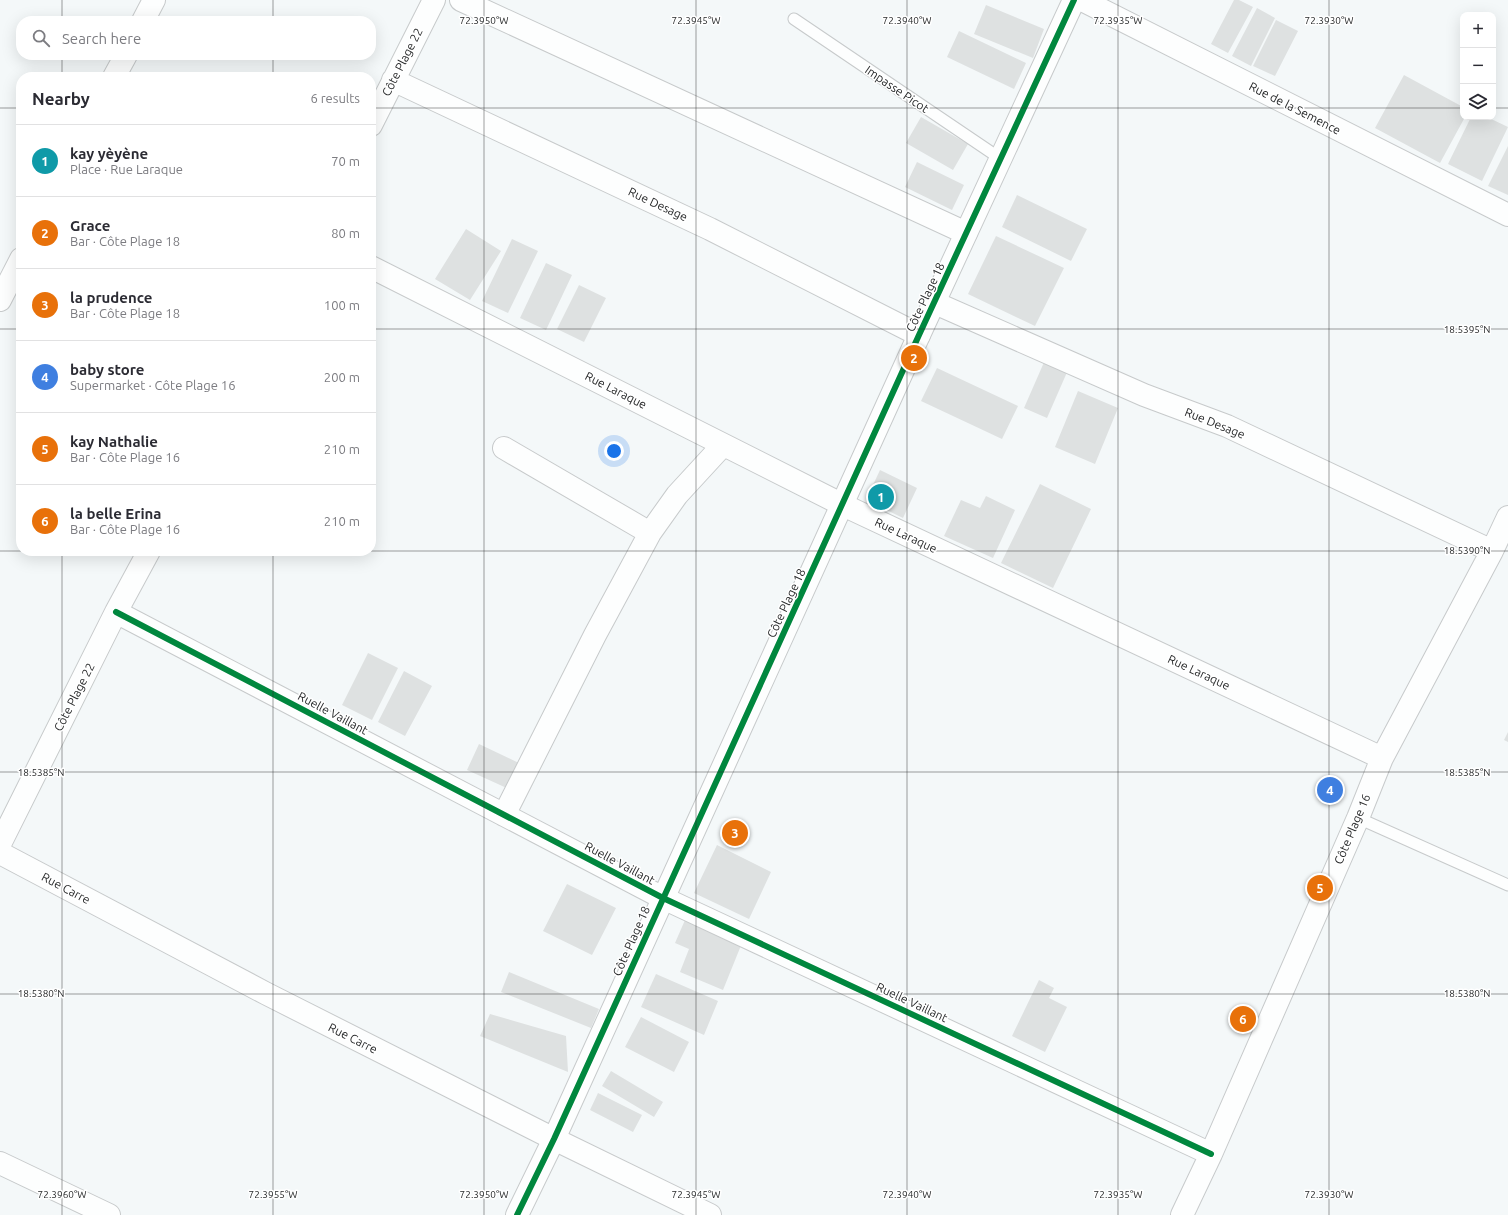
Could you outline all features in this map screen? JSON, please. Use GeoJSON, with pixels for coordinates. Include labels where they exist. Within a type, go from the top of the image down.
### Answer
{"type":"FeatureCollection","features":[{"type":"Feature","properties":{"kind":"street"},"geometry":{"type":"LineString","coordinates":[[146,16],[154,0]]}},
{"type":"Feature","properties":{"kind":"street","name":"Côte Plage 22"},"geometry":{"type":"LineString","coordinates":[[376,115],[434,0]]}},
{"type":"Feature","properties":{"kind":"street"},"geometry":{"type":"LineString","coordinates":[[461,0],[966,233]]}},
{"type":"Feature","properties":{"kind":"street","name":"Côte Plage 18"},"geometry":{"type":"LineString","coordinates":[[518,1215],[554,1139],[966,233],[1074,0]]}},
{"type":"Feature","properties":{"kind":"street","name":"Rue de la Semence"},"geometry":{"type":"LineString","coordinates":[[1082,0],[1508,216]]}},
{"type":"Feature","properties":{"kind":"street"},"geometry":{"type":"LineString","coordinates":[[117,72],[123,60]]}},
{"type":"Feature","properties":{"kind":"street","name":"Rue Desage"},"geometry":{"type":"LineString","coordinates":[[393,80],[710,229],[920,335]]}},
{"type":"Feature","properties":{"kind":"street"},"geometry":{"type":"LineString","coordinates":[[0,300],[16,269]]}},
{"type":"Feature","properties":{"kind":"street","name":"Rue Laraque"},"geometry":{"type":"LineString","coordinates":[[376,270],[843,505],[1382,758]]}},
{"type":"Feature","properties":{"kind":"street","name":"Rue Desage"},"geometry":{"type":"LineString","coordinates":[[935,303],[1144,395],[1227,426],[1492,551]]}},
{"type":"Feature","properties":{"kind":"street"},"geometry":{"type":"LineString","coordinates":[[504,815],[595,635],[650,533],[677,495],[723,445]]}},
{"type":"Feature","properties":{"kind":"street"},"geometry":{"type":"LineString","coordinates":[[504,448],[650,533]]}},
{"type":"Feature","properties":{"kind":"street","name":"Côte Plage 16"},"geometry":{"type":"LineString","coordinates":[[1182,1215],[1211,1154],[1358,818],[1382,758],[1492,551],[1508,517]]}},
{"type":"Feature","properties":{"kind":"street","name":"Côte Plage 22"},"geometry":{"type":"LineString","coordinates":[[0,844],[116,612],[146,556]]}},
{"type":"Feature","properties":{"kind":"street","name":"Ruelle Vaillant"},"geometry":{"type":"LineString","coordinates":[[116,612],[663,898],[1211,1154]]}},
{"type":"Feature","properties":{"kind":"street","name":"Rue Carre"},"geometry":{"type":"LineString","coordinates":[[0,853],[267,994],[554,1139],[710,1215]]}},
{"type":"Feature","properties":{"kind":"street"},"geometry":{"type":"LineString","coordinates":[[0,1164],[109,1215]]}},
{"type":"Feature","properties":{"kind":"lane","name":"Impasse Picot"},"geometry":{"type":"LineString","coordinates":[[794,20],[1001,158]]}},
{"type":"Feature","properties":{"kind":"lane"},"geometry":{"type":"LineString","coordinates":[[1358,818],[1508,886]]}},
{"type":"Feature","properties":{"kind":"building"},"geometry":{"type":"Polygon","coordinates":[[[1234,0],[1239,0],[1253,7],[1228,53],[1211,44],[1234,0]]]}},
{"type":"Feature","properties":{"kind":"building"},"geometry":{"type":"Polygon","coordinates":[[[986,5],[1044,29],[1033,58],[974,34],[986,5]]]}},
{"type":"Feature","properties":{"kind":"building"},"geometry":{"type":"Polygon","coordinates":[[[1257,8],[1275,18],[1251,66],[1232,56],[1257,8]]]}},
{"type":"Feature","properties":{"kind":"building"},"geometry":{"type":"Polygon","coordinates":[[[1276,20],[1298,31],[1275,76],[1253,66],[1276,20]]]}},
{"type":"Feature","properties":{"kind":"building"},"geometry":{"type":"Polygon","coordinates":[[[959,31],[1026,63],[1014,89],[947,57],[959,31]]]}},
{"type":"Feature","properties":{"kind":"building"},"geometry":{"type":"Polygon","coordinates":[[[1404,75],[1460,105],[1460,120],[1463,120],[1440,163],[1375,128],[1404,75]]]}},
{"type":"Feature","properties":{"kind":"building"},"geometry":{"type":"Polygon","coordinates":[[[921,117],[968,144],[953,170],[906,143],[921,117]]]}},
{"type":"Feature","properties":{"kind":"building"},"geometry":{"type":"Polygon","coordinates":[[[1470,120],[1493,120],[1508,127],[1482,181],[1448,164],[1470,120]]]}},
{"type":"Feature","properties":{"kind":"building"},"geometry":{"type":"Polygon","coordinates":[[[1508,146],[1508,195],[1488,186],[1508,146]]]}},
{"type":"Feature","properties":{"kind":"building"},"geometry":{"type":"Polygon","coordinates":[[[917,162],[964,185],[952,210],[905,187],[917,162]]]}},
{"type":"Feature","properties":{"kind":"building"},"geometry":{"type":"Polygon","coordinates":[[[1017,195],[1087,229],[1071,261],[1002,227],[1017,195]]]}},
{"type":"Feature","properties":{"kind":"building"},"geometry":{"type":"Polygon","coordinates":[[[466,229],[501,251],[470,300],[435,279],[466,229]]]}},
{"type":"Feature","properties":{"kind":"building"},"geometry":{"type":"Polygon","coordinates":[[[996,236],[1064,268],[1035,326],[968,294],[996,236]]]}},
{"type":"Feature","properties":{"kind":"building"},"geometry":{"type":"Polygon","coordinates":[[[512,239],[538,251],[508,313],[482,301],[512,239]]]}},
{"type":"Feature","properties":{"kind":"building"},"geometry":{"type":"Polygon","coordinates":[[[546,263],[572,275],[546,330],[520,318],[546,263]]]}},
{"type":"Feature","properties":{"kind":"building"},"geometry":{"type":"Polygon","coordinates":[[[579,285],[606,298],[584,342],[557,329],[579,285]]]}},
{"type":"Feature","properties":{"kind":"building"},"geometry":{"type":"Polygon","coordinates":[[[1045,360],[1068,370],[1047,418],[1024,408],[1045,360]]]}},
{"type":"Feature","properties":{"kind":"building"},"geometry":{"type":"Polygon","coordinates":[[[937,368],[1018,406],[1002,439],[921,401],[937,368]]]}},
{"type":"Feature","properties":{"kind":"building"},"geometry":{"type":"Polygon","coordinates":[[[1078,391],[1118,408],[1095,464],[1055,447],[1078,391]]]}},
{"type":"Feature","properties":{"kind":"building"},"geometry":{"type":"Polygon","coordinates":[[[880,470],[917,488],[903,518],[866,500],[880,470]]]}},
{"type":"Feature","properties":{"kind":"building"},"geometry":{"type":"Polygon","coordinates":[[[1040,484],[1091,509],[1053,588],[1001,563],[1040,484]]]}},
{"type":"Feature","properties":{"kind":"building"},"geometry":{"type":"Polygon","coordinates":[[[986,496],[1015,510],[993,558],[944,536],[961,500],[980,508],[986,496]]]}},
{"type":"Feature","properties":{"kind":"building"},"geometry":{"type":"Polygon","coordinates":[[[368,653],[398,668],[372,720],[342,705],[368,653]]]}},
{"type":"Feature","properties":{"kind":"building"},"geometry":{"type":"Polygon","coordinates":[[[404,671],[432,686],[405,736],[378,722],[404,671]]]}},
{"type":"Feature","properties":{"kind":"building"},"geometry":{"type":"Polygon","coordinates":[[[1508,732],[1508,742],[1504,740],[1508,732]]]}},
{"type":"Feature","properties":{"kind":"building"},"geometry":{"type":"Polygon","coordinates":[[[479,744],[523,765],[511,790],[467,770],[479,744]]]}},
{"type":"Feature","properties":{"kind":"building"},"geometry":{"type":"Polygon","coordinates":[[[717,845],[771,872],[749,919],[694,893],[717,845]]]}},
{"type":"Feature","properties":{"kind":"building"},"geometry":{"type":"Polygon","coordinates":[[[567,884],[616,908],[592,955],[543,931],[567,884]]]}},
{"type":"Feature","properties":{"kind":"building"},"geometry":{"type":"Polygon","coordinates":[[[685,920],[742,943],[723,990],[680,972],[689,949],[675,943],[685,920]]]}},
{"type":"Feature","properties":{"kind":"building"},"geometry":{"type":"Polygon","coordinates":[[[509,972],[599,1009],[591,1028],[501,992],[509,972]]]}},
{"type":"Feature","properties":{"kind":"building"},"geometry":{"type":"Polygon","coordinates":[[[656,974],[718,1001],[704,1035],[641,1007],[656,974]]]}},
{"type":"Feature","properties":{"kind":"building"},"geometry":{"type":"Polygon","coordinates":[[[1039,980],[1054,988],[1049,998],[1067,1007],[1045,1052],[1012,1036],[1039,980]]]}},
{"type":"Feature","properties":{"kind":"building"},"geometry":{"type":"Polygon","coordinates":[[[490,1014],[566,1036],[568,1072],[480,1036],[490,1014]]]}},
{"type":"Feature","properties":{"kind":"building"},"geometry":{"type":"Polygon","coordinates":[[[641,1017],[689,1042],[674,1072],[625,1047],[641,1017]]]}},
{"type":"Feature","properties":{"kind":"building"},"geometry":{"type":"Polygon","coordinates":[[[611,1071],[663,1102],[654,1117],[602,1086],[611,1071]]]}},
{"type":"Feature","properties":{"kind":"building"},"geometry":{"type":"Polygon","coordinates":[[[598,1093],[642,1115],[633,1132],[590,1110],[598,1093]]]}},
{"type":"Feature","properties":{"kind":"cycle path"},"geometry":{"type":"LineString","coordinates":[[517,1215],[554,1139],[919,335],[1074,0]]}},
{"type":"Feature","properties":{"kind":"cycle path"},"geometry":{"type":"LineString","coordinates":[[116,612],[663,898],[1211,1154]]}},
{"type":"Feature","properties":{"kind":"place","name":"Grace"},"geometry":{"type":"Point","coordinates":[914,358]}},
{"type":"Feature","properties":{"kind":"place","name":"kay yèyène"},"geometry":{"type":"Point","coordinates":[881,497]}},
{"type":"Feature","properties":{"kind":"place","name":"baby store"},"geometry":{"type":"Point","coordinates":[1330,790]}},
{"type":"Feature","properties":{"kind":"place","name":"la prudence"},"geometry":{"type":"Point","coordinates":[735,833]}},
{"type":"Feature","properties":{"kind":"place","name":"kay Nathalie"},"geometry":{"type":"Point","coordinates":[1320,888]}},
{"type":"Feature","properties":{"kind":"place","name":"la belle Erina"},"geometry":{"type":"Point","coordinates":[1243,1019]}}]}
